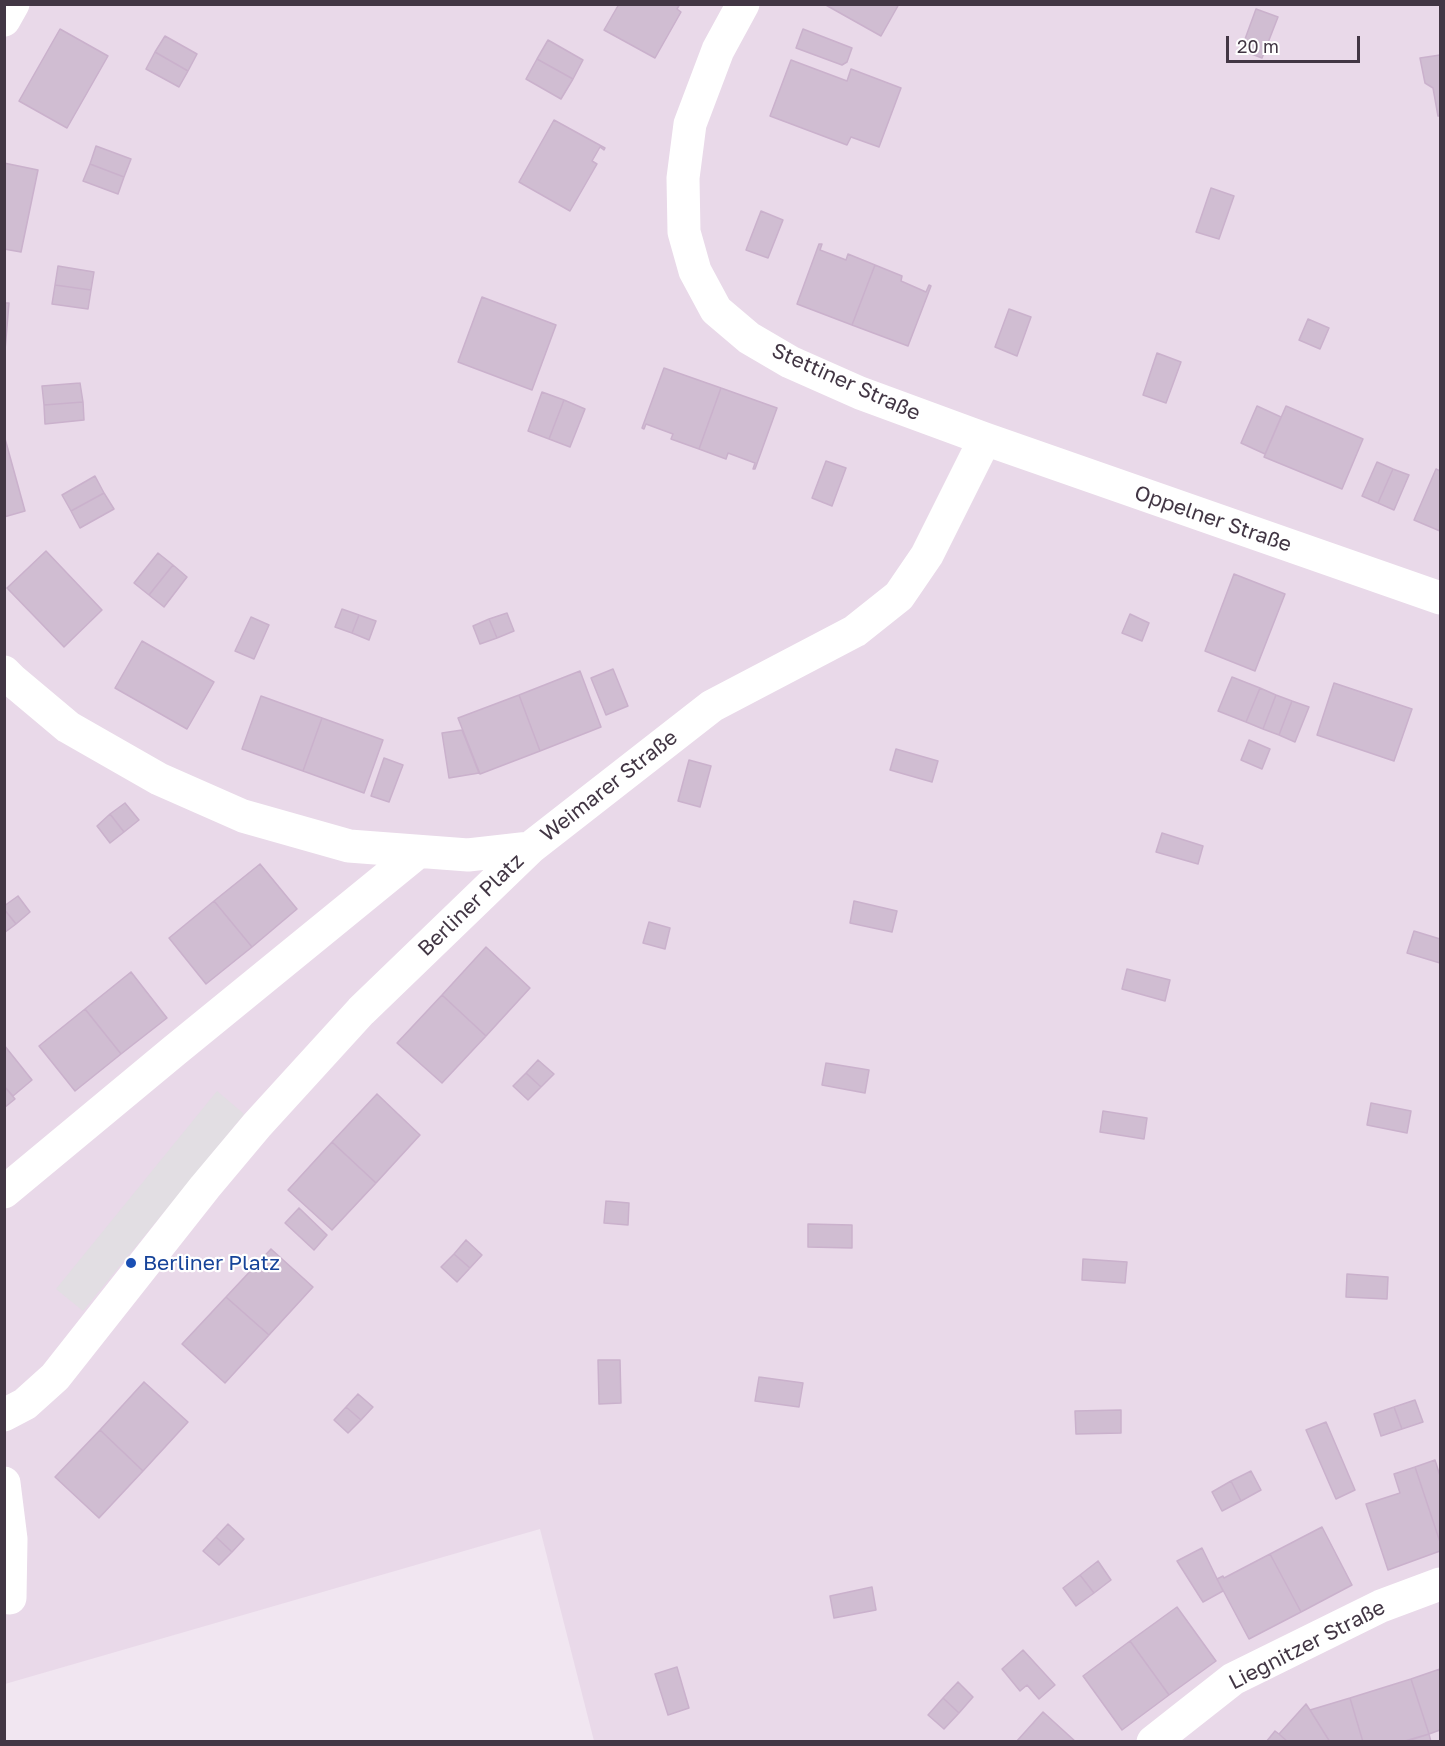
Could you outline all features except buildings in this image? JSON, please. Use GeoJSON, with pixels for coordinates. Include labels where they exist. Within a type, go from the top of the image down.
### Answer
{"type":"FeatureCollection","features":[{"type":"Feature","properties":{"kind":"street"},"geometry":{"type":"LineString","coordinates":[[4,20],[13,4]]}},
{"type":"Feature","properties":{"kind":"street","name":"Stettiner Straße"},"geometry":{"type":"LineString","coordinates":[[743,4],[718,50],[690,124],[683,178],[684,232],[695,271],[716,310],[749,338],[790,362],[860,393],[985,439]]}},
{"type":"Feature","properties":{"kind":"street","name":"Oppelner Straße"},"geometry":{"type":"LineString","coordinates":[[985,439],[1440,598]]}},
{"type":"Feature","properties":{"kind":"street","name":"Weimarer Straße"},"geometry":{"type":"LineString","coordinates":[[4,672],[68,727],[159,779],[243,816],[349,846],[468,855],[530,848],[712,706],[855,632],[899,596],[927,555],[985,439]]}},
{"type":"Feature","properties":{"kind":"street","name":"Berliner Platz"},"geometry":{"type":"LineString","coordinates":[[4,1415],[25,1404],[55,1377],[205,1187],[257,1125],[353,1020],[530,848]]}},
{"type":"Feature","properties":{"kind":"street"},"geometry":{"type":"LineString","coordinates":[[4,1192],[418,852]]}},
{"type":"Feature","properties":{"kind":"street"},"geometry":{"type":"LineString","coordinates":[[4,1483],[11,1539],[10,1598]]}},
{"type":"Feature","properties":{"kind":"street","name":"Liegnitzer Straße"},"geometry":{"type":"LineString","coordinates":[[1154,1742],[1233,1679],[1381,1606],[1440,1584]]}},
{"type":"Feature","properties":{"kind":"shaded area"},"geometry":{"type":"Polygon","coordinates":[[[5,5],[1440,5],[1440,1741],[594,1741],[540,1529],[5,1684],[5,5]]]}},
{"type":"Feature","properties":{"kind":"shaded area"},"geometry":{"type":"Polygon","coordinates":[[[217,1091],[244,1114],[83,1311],[56,1289],[217,1091]]]}},
{"type":"Feature","properties":{"kind":"place","name":"Berliner Platz"},"geometry":{"type":"Point","coordinates":[131,1263]}}]}
